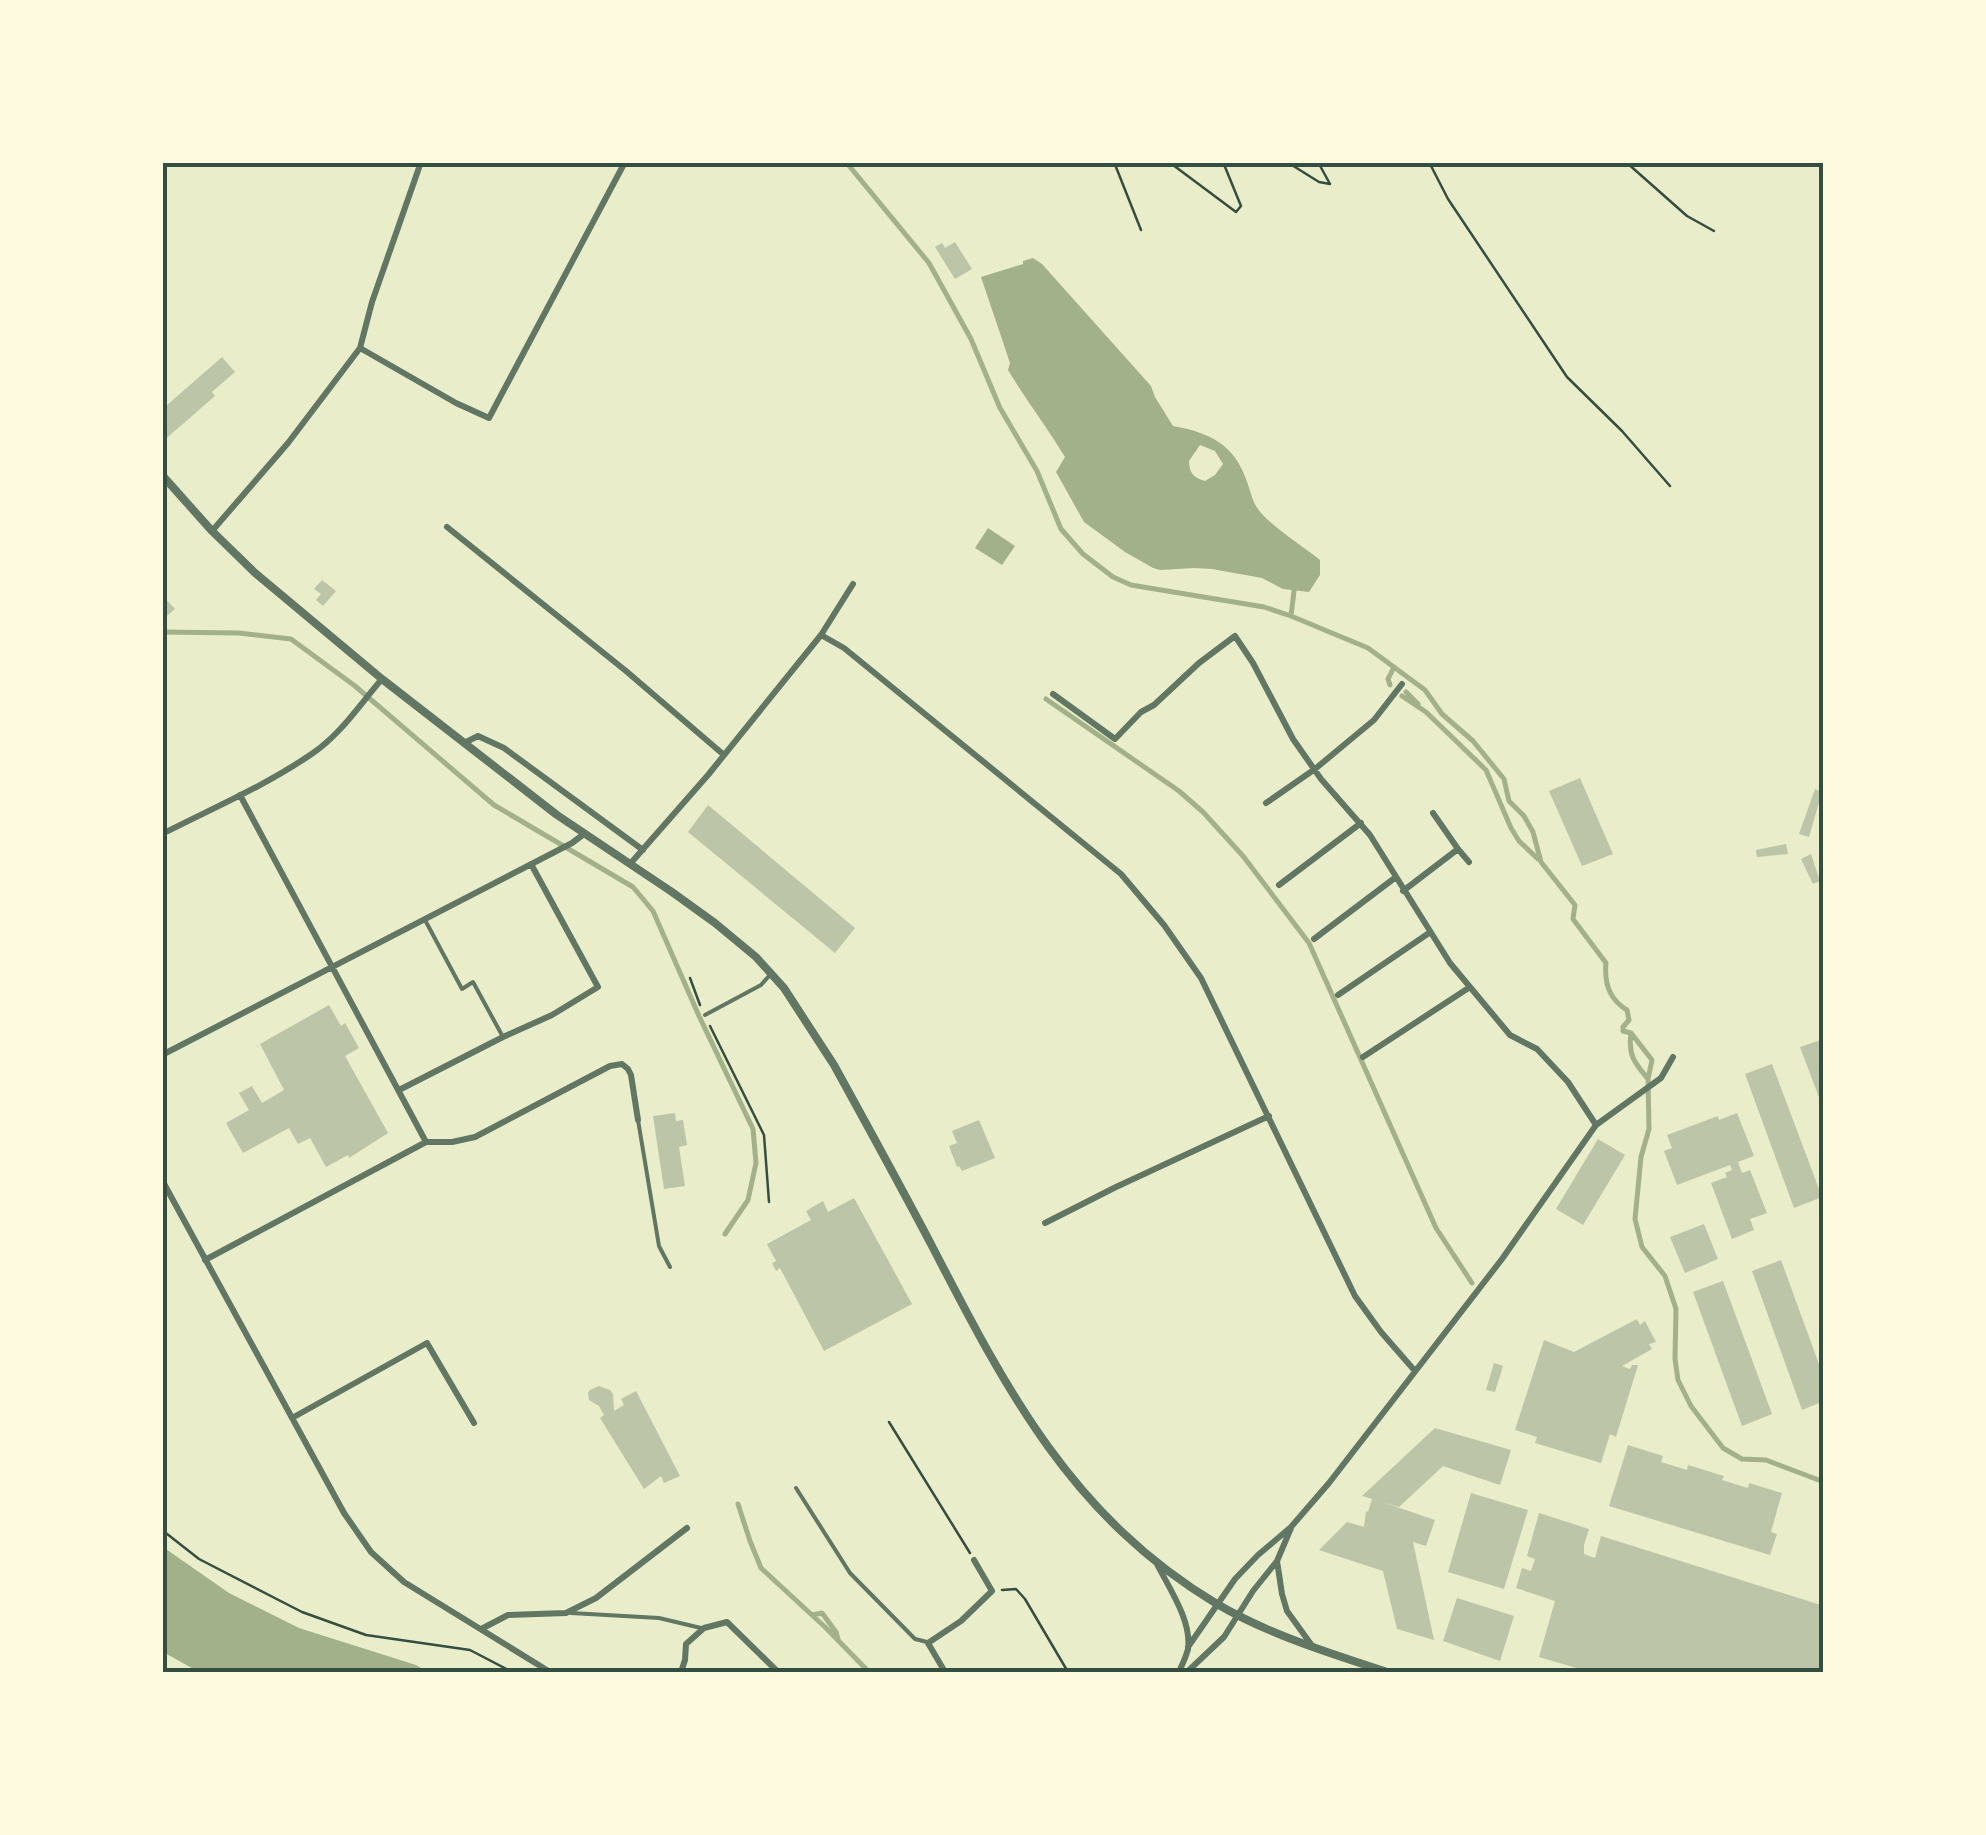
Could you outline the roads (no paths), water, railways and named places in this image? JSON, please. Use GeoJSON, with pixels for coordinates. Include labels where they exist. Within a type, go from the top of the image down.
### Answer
{"type":"FeatureCollection","features":[{"type":"Feature","properties":{"kind":"street"},"geometry":{"type":"LineString","coordinates":[[212,532],[288,443],[360,348],[421,162]]}},
{"type":"Feature","properties":{"kind":"street"},"geometry":{"type":"LineString","coordinates":[[360,348],[488,418],[624,162]]}},
{"type":"Feature","properties":{"kind":"street"},"geometry":{"type":"LineString","coordinates":[[162,475],[212,532],[269,586],[382,679],[584,834],[715,923],[771,974],[828,1054],[1032,1426],[1102,1514],[1157,1562],[1217,1604],[1314,1648],[1387,1672]]}},
{"type":"Feature","properties":{"kind":"street"},"geometry":{"type":"LineString","coordinates":[[446,527],[724,754]]}},
{"type":"Feature","properties":{"kind":"street"},"geometry":{"type":"LineString","coordinates":[[630,864],[821,636],[852,584]]}},
{"type":"Feature","properties":{"kind":"street"},"geometry":{"type":"LineString","coordinates":[[821,636],[844,648],[1121,874],[1164,925],[1200,978],[1355,1296],[1415,1371]]}},
{"type":"Feature","properties":{"kind":"street"},"geometry":{"type":"LineString","coordinates":[[1053,694],[1115,739],[1141,712],[1235,636],[1292,739],[1360,823],[1450,963],[1510,1035],[1538,1049],[1568,1082],[1596,1125]]}},
{"type":"Feature","properties":{"kind":"street"},"geometry":{"type":"LineString","coordinates":[[162,834],[315,752],[345,725],[382,679]]}},
{"type":"Feature","properties":{"kind":"street"},"geometry":{"type":"LineString","coordinates":[[1266,803],[1374,720],[1402,684]]}},
{"type":"Feature","properties":{"kind":"street"},"geometry":{"type":"LineString","coordinates":[[464,743],[478,736],[504,748],[642,850]]}},
{"type":"Feature","properties":{"kind":"street"},"geometry":{"type":"LineString","coordinates":[[240,794],[426,1142]]}},
{"type":"Feature","properties":{"kind":"street"},"geometry":{"type":"LineString","coordinates":[[1433,813],[1469,862]]}},
{"type":"Feature","properties":{"kind":"street"},"geometry":{"type":"LineString","coordinates":[[1279,885],[1360,823]]}},
{"type":"Feature","properties":{"kind":"street"},"geometry":{"type":"LineString","coordinates":[[162,1055],[572,844],[584,834]]}},
{"type":"Feature","properties":{"kind":"street"},"geometry":{"type":"LineString","coordinates":[[1403,891],[1458,849]]}},
{"type":"Feature","properties":{"kind":"street"},"geometry":{"type":"LineString","coordinates":[[400,1090],[552,1015],[598,987],[531,864]]}},
{"type":"Feature","properties":{"kind":"street"},"geometry":{"type":"LineString","coordinates":[[1314,939],[1396,877]]}},
{"type":"Feature","properties":{"kind":"street"},"geometry":{"type":"LineString","coordinates":[[1338,996],[1430,933]]}},
{"type":"Feature","properties":{"kind":"street"},"geometry":{"type":"LineString","coordinates":[[1363,1058],[1470,987]]}},
{"type":"Feature","properties":{"kind":"street"},"geometry":{"type":"LineString","coordinates":[[1179,1672],[1188,1647],[1235,1579],[1291,1527],[1329,1482],[1500,1262],[1596,1125],[1661,1078],[1673,1057]]}},
{"type":"Feature","properties":{"kind":"street"},"geometry":{"type":"LineString","coordinates":[[205,1260],[426,1142],[452,1142],[474,1136],[602,1070],[622,1064],[628,1070],[638,1120]]}},
{"type":"Feature","properties":{"kind":"street"},"geometry":{"type":"LineString","coordinates":[[1046,1223],[1268,1116]]}},
{"type":"Feature","properties":{"kind":"street"},"geometry":{"type":"LineString","coordinates":[[162,1180],[344,1513],[371,1552],[404,1582],[550,1672]]}},
{"type":"Feature","properties":{"kind":"street"},"geometry":{"type":"LineString","coordinates":[[292,1418],[427,1343],[474,1422]]}},
{"type":"Feature","properties":{"kind":"street"},"geometry":{"type":"LineString","coordinates":[[1187,1672],[1224,1637],[1253,1590],[1277,1561],[1291,1527]]}},
{"type":"Feature","properties":{"kind":"street"},"geometry":{"type":"LineString","coordinates":[[482,1628],[508,1615],[566,1613],[596,1598],[687,1528]]}},
{"type":"Feature","properties":{"kind":"street"},"geometry":{"type":"LineString","coordinates":[[945,1672],[928,1642],[961,1622],[992,1591],[974,1560]]}},
{"type":"Feature","properties":{"kind":"street"},"geometry":{"type":"LineString","coordinates":[[1277,1561],[1287,1611],[1314,1648]]}},
{"type":"Feature","properties":{"kind":"street"},"geometry":{"type":"LineString","coordinates":[[1157,1562],[1182,1616],[1188,1647]]}},
{"type":"Feature","properties":{"kind":"street"},"geometry":{"type":"LineString","coordinates":[[681,1672],[686,1644],[704,1628],[727,1622],[778,1672]]}},
{"type":"Feature","properties":{"kind":"lane"},"geometry":{"type":"LineString","coordinates":[[425,920],[462,989],[473,982],[503,1036]]}},
{"type":"Feature","properties":{"kind":"lane"},"geometry":{"type":"LineString","coordinates":[[705,1014],[771,974]]}},
{"type":"Feature","properties":{"kind":"lane"},"geometry":{"type":"LineString","coordinates":[[638,1120],[659,1246],[670,1267]]}},
{"type":"Feature","properties":{"kind":"lane"},"geometry":{"type":"LineString","coordinates":[[796,1488],[850,1573],[915,1639],[928,1642]]}},
{"type":"Feature","properties":{"kind":"lane"},"geometry":{"type":"LineString","coordinates":[[566,1613],[659,1618],[704,1628]]}},
{"type":"Feature","properties":{"kind":"waterway"},"geometry":{"type":"LineString","coordinates":[[846,162],[929,263],[971,339],[1000,408],[1037,471],[1061,529],[1083,554],[1113,577],[1131,585],[1264,607],[1368,648],[1425,690],[1442,714],[1473,741],[1504,779],[1509,801],[1533,832],[1541,862],[1575,905],[1573,919],[1606,963],[1609,990],[1627,1010],[1629,1020],[1623,1031],[1631,1033],[1652,1060],[1648,1079],[1649,1129],[1641,1157],[1635,1219],[1642,1247],[1665,1276],[1676,1309],[1678,1380],[1691,1406],[1723,1448],[1742,1459],[1766,1460],[1824,1482]]}},
{"type":"Feature","properties":{"kind":"waterway"},"geometry":{"type":"LineString","coordinates":[[1291,616],[1294,591]]}},
{"type":"Feature","properties":{"kind":"waterway"},"geometry":{"type":"LineString","coordinates":[[162,632],[238,633],[291,639],[355,686],[494,805],[633,887],[653,911],[753,1129],[756,1163],[748,1200],[725,1234]]}},
{"type":"Feature","properties":{"kind":"waterway"},"geometry":{"type":"LineString","coordinates":[[1390,685],[1388,679],[1394,667]]}},
{"type":"Feature","properties":{"kind":"waterway"},"geometry":{"type":"LineString","coordinates":[[1406,692],[1418,704]]}},
{"type":"Feature","properties":{"kind":"waterway"},"geometry":{"type":"LineString","coordinates":[[1402,696],[1426,712],[1486,770],[1511,828],[1538,859]]}},
{"type":"Feature","properties":{"kind":"waterway"},"geometry":{"type":"LineString","coordinates":[[1046,699],[1179,791],[1203,812],[1243,856],[1309,943],[1436,1228],[1472,1283]]}},
{"type":"Feature","properties":{"kind":"waterway"},"geometry":{"type":"LineString","coordinates":[[1631,1033],[1633,1058],[1648,1079]]}},
{"type":"Feature","properties":{"kind":"waterway"},"geometry":{"type":"LineString","coordinates":[[738,1504],[761,1568],[869,1672]]}},
{"type":"Feature","properties":{"kind":"waterway"},"geometry":{"type":"LineString","coordinates":[[812,1615],[822,1613],[838,1639]]}},
{"type":"Feature","properties":{"kind":"railway"},"geometry":{"type":"LineString","coordinates":[[162,1669],[170,1672]]}}]}
